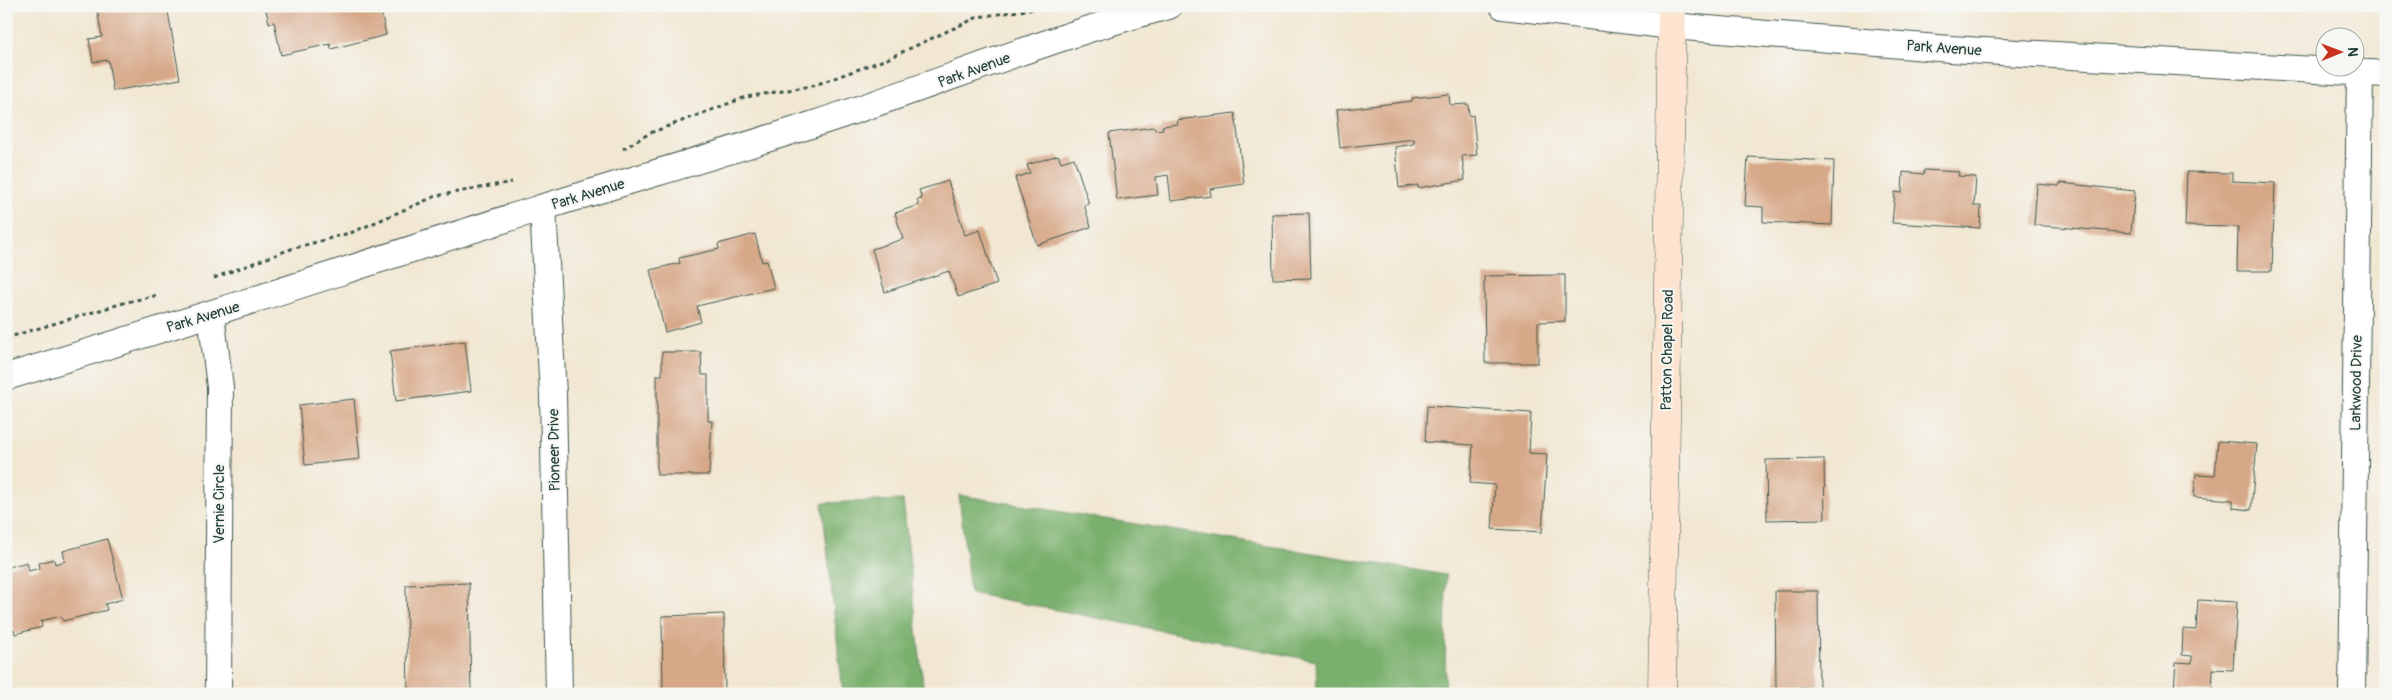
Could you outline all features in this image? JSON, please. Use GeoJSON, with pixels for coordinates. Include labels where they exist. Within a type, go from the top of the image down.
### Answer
{"type":"FeatureCollection","features":[{"type":"Feature","properties":{"kind":"street","name":"Park Avenue"},"geometry":{"type":"LineString","coordinates":[[6,377],[211,314],[543,207],[758,142],[894,98],[1057,40],[1133,15],[1169,6]]}},
{"type":"Feature","properties":{"kind":"street","name":"Park Avenue"},"geometry":{"type":"LineString","coordinates":[[1503,6],[1672,16],[1950,49],[2373,73]]}},
{"type":"Feature","properties":{"kind":"street","name":"Patton Chapel Road"},"geometry":{"type":"LineString","coordinates":[[1662,694],[1672,16]]}},
{"type":"Feature","properties":{"kind":"street","name":"Larkwood Drive"},"geometry":{"type":"LineString","coordinates":[[2352,694],[2373,73]]}},
{"type":"Feature","properties":{"kind":"street","name":"Pioneer Drive"},"geometry":{"type":"LineString","coordinates":[[543,207],[553,395],[559,694]]}},
{"type":"Feature","properties":{"kind":"street","name":"Vernie Circle"},"geometry":{"type":"LineString","coordinates":[[211,314],[220,387],[218,694]]}},
{"type":"Feature","properties":{"kind":"path"},"geometry":{"type":"LineString","coordinates":[[616,153],[650,133],[746,97],[812,86],[887,59],[978,17],[1053,6]]}},
{"type":"Feature","properties":{"kind":"path"},"geometry":{"type":"LineString","coordinates":[[205,281],[291,249],[353,232],[436,196],[517,181]]}},
{"type":"Feature","properties":{"kind":"path"},"geometry":{"type":"LineString","coordinates":[[6,338],[127,302],[161,295]]}},
{"type":"Feature","properties":{"kind":"green space"},"geometry":{"type":"Polygon","coordinates":[[[959,495],[1446,575],[1445,694],[1317,694],[1316,661],[970,593],[959,495]]]}},
{"type":"Feature","properties":{"kind":"green space"},"geometry":{"type":"Polygon","coordinates":[[[903,500],[924,694],[843,694],[822,503],[903,500]]]}},
{"type":"Feature","properties":{"kind":"building"},"geometry":{"type":"Polygon","coordinates":[[[115,6],[167,6],[180,79],[113,91],[108,60],[93,62],[89,39],[102,37],[97,9],[115,6]]]}},
{"type":"Feature","properties":{"kind":"building"},"geometry":{"type":"Polygon","coordinates":[[[265,6],[380,6],[386,35],[331,49],[330,44],[281,55],[274,22],[269,23],[265,6]]]}},
{"type":"Feature","properties":{"kind":"building"},"geometry":{"type":"Polygon","coordinates":[[[1449,94],[1450,105],[1468,104],[1469,116],[1473,115],[1477,155],[1462,156],[1465,180],[1418,188],[1418,185],[1399,188],[1395,147],[1414,144],[1414,139],[1340,148],[1336,110],[1412,101],[1412,98],[1449,94]]]}},
{"type":"Feature","properties":{"kind":"building"},"geometry":{"type":"Polygon","coordinates":[[[1235,113],[1244,184],[1210,189],[1211,196],[1171,201],[1168,175],[1156,177],[1158,195],[1117,200],[1109,133],[1154,127],[1155,130],[1163,129],[1162,126],[1178,124],[1177,120],[1235,113]]]}},
{"type":"Feature","properties":{"kind":"building"},"geometry":{"type":"Polygon","coordinates":[[[1058,155],[1061,162],[1074,158],[1089,204],[1084,205],[1091,227],[1037,245],[1015,178],[1030,173],[1027,165],[1058,155]]]}},
{"type":"Feature","properties":{"kind":"building"},"geometry":{"type":"Polygon","coordinates":[[[1748,157],[1834,161],[1832,225],[1763,222],[1763,207],[1745,206],[1748,157]]]}},
{"type":"Feature","properties":{"kind":"building"},"geometry":{"type":"Polygon","coordinates":[[[1924,170],[1959,172],[1958,176],[1976,177],[1974,206],[1981,206],[1980,228],[1892,223],[1895,192],[1902,193],[1903,172],[1924,174],[1924,170]]]}},
{"type":"Feature","properties":{"kind":"building"},"geometry":{"type":"Polygon","coordinates":[[[2187,172],[2232,173],[2232,181],[2275,183],[2272,271],[2237,271],[2238,227],[2185,226],[2187,172]]]}},
{"type":"Feature","properties":{"kind":"building"},"geometry":{"type":"Polygon","coordinates":[[[948,181],[965,235],[980,230],[997,284],[958,297],[949,271],[885,292],[872,249],[903,239],[895,213],[919,205],[917,200],[922,199],[919,190],[948,181]]]}},
{"type":"Feature","properties":{"kind":"building"},"geometry":{"type":"Polygon","coordinates":[[[2060,183],[2135,191],[2131,233],[2034,225],[2037,184],[2059,186],[2060,183]]]}},
{"type":"Feature","properties":{"kind":"building"},"geometry":{"type":"Polygon","coordinates":[[[1309,213],[1311,278],[1273,279],[1272,214],[1309,213]]]}},
{"type":"Feature","properties":{"kind":"building"},"geometry":{"type":"Polygon","coordinates":[[[755,234],[762,262],[767,261],[774,288],[697,306],[701,322],[665,332],[650,270],[680,263],[679,258],[719,249],[718,244],[755,234]]]}},
{"type":"Feature","properties":{"kind":"building"},"geometry":{"type":"Polygon","coordinates":[[[1565,275],[1565,321],[1538,322],[1538,363],[1485,363],[1484,276],[1565,275]]]}},
{"type":"Feature","properties":{"kind":"building"},"geometry":{"type":"Polygon","coordinates":[[[465,341],[471,391],[396,401],[390,351],[465,341]]]}},
{"type":"Feature","properties":{"kind":"building"},"geometry":{"type":"Polygon","coordinates":[[[662,352],[701,352],[702,375],[708,375],[708,421],[712,421],[709,475],[657,475],[657,375],[662,375],[662,352]]]}},
{"type":"Feature","properties":{"kind":"building"},"geometry":{"type":"Polygon","coordinates":[[[354,399],[360,459],[305,465],[299,405],[354,399]]]}},
{"type":"Feature","properties":{"kind":"building"},"geometry":{"type":"Polygon","coordinates":[[[1427,406],[1531,413],[1529,453],[1547,454],[1542,532],[1492,529],[1495,485],[1470,483],[1473,445],[1425,442],[1427,406]]]}},
{"type":"Feature","properties":{"kind":"building"},"geometry":{"type":"Polygon","coordinates":[[[2218,441],[2257,444],[2251,510],[2233,508],[2233,500],[2194,497],[2196,474],[2215,475],[2218,441]]]}},
{"type":"Feature","properties":{"kind":"building"},"geometry":{"type":"Polygon","coordinates":[[[1824,459],[1825,519],[1767,520],[1766,460],[1824,459]]]}},
{"type":"Feature","properties":{"kind":"building"},"geometry":{"type":"Polygon","coordinates":[[[107,539],[123,599],[105,604],[107,610],[63,621],[61,616],[41,621],[42,627],[15,634],[14,630],[6,632],[6,568],[27,562],[29,571],[40,568],[39,563],[54,559],[55,564],[65,561],[63,551],[107,539]]]}},
{"type":"Feature","properties":{"kind":"building"},"geometry":{"type":"Polygon","coordinates":[[[469,583],[471,694],[408,694],[406,585],[469,583]]]}},
{"type":"Feature","properties":{"kind":"building"},"geometry":{"type":"Polygon","coordinates":[[[1775,591],[1818,591],[1819,688],[1776,689],[1775,591]]]}},
{"type":"Feature","properties":{"kind":"building"},"geometry":{"type":"Polygon","coordinates":[[[2198,600],[2237,602],[2233,670],[2213,669],[2212,692],[2174,690],[2176,662],[2192,663],[2192,656],[2182,655],[2183,629],[2196,630],[2198,600]]]}},
{"type":"Feature","properties":{"kind":"building"},"geometry":{"type":"Polygon","coordinates":[[[724,614],[725,694],[663,694],[662,616],[724,614]]]}}]}
